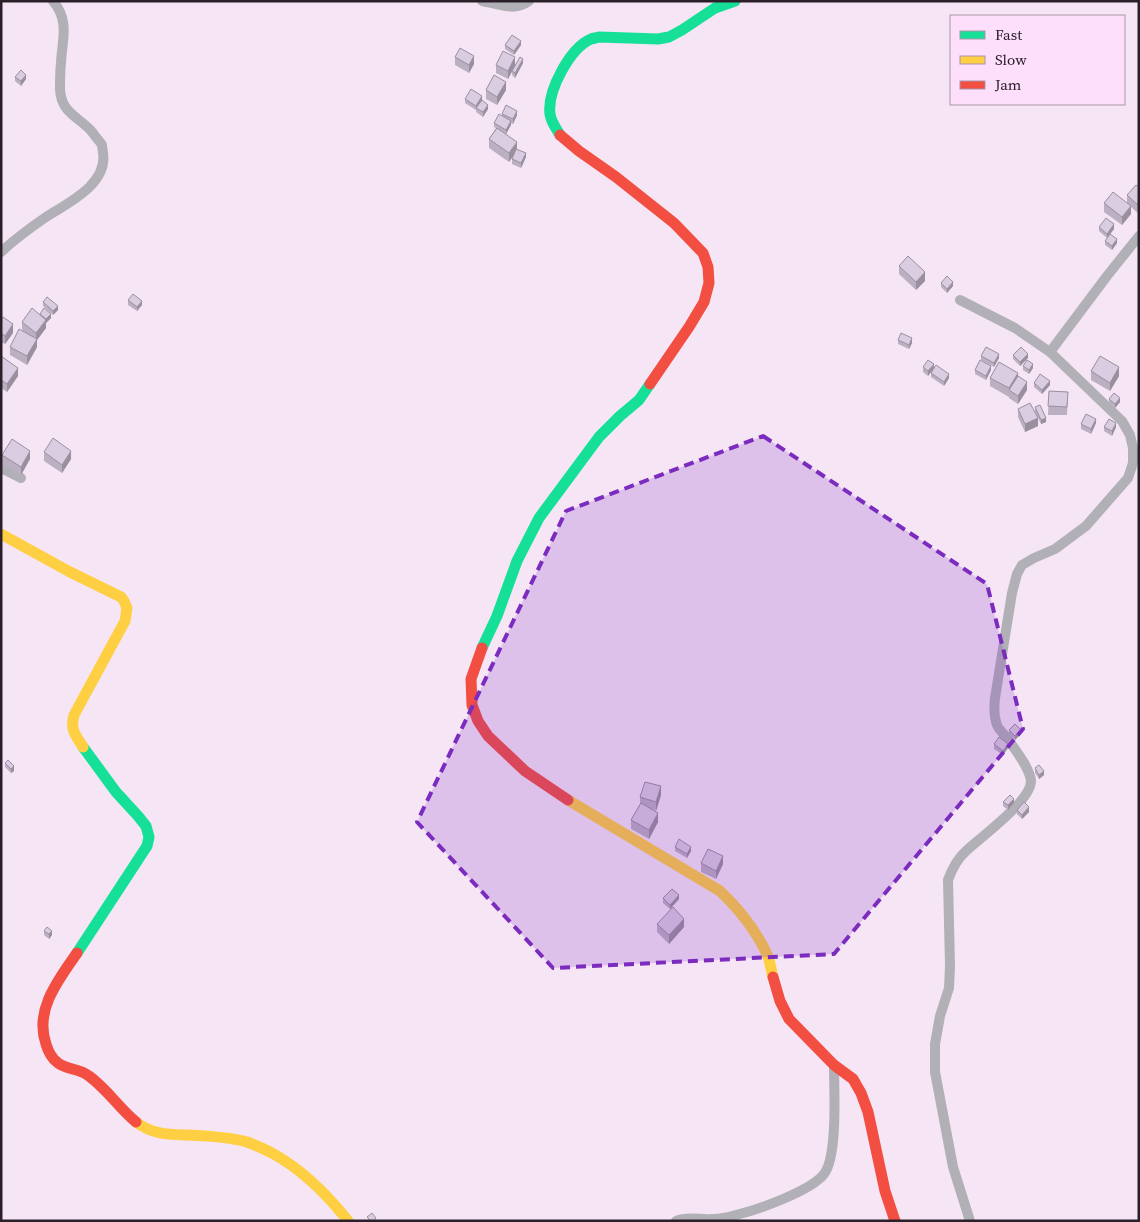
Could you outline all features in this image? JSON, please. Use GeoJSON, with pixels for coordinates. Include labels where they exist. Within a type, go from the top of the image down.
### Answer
{"type":"FeatureCollection","features":[{"type":"Feature","properties":{"kind":"street"},"geometry":{"type":"LineString","coordinates":[[1,252],[20,236],[85,191],[96,180],[104,158],[102,146],[90,130],[68,111],[62,102],[60,62],[64,21],[53,1]]}},
{"type":"Feature","properties":{"kind":"street"},"geometry":{"type":"LineString","coordinates":[[482,1],[507,7],[517,7],[529,1]]}},
{"type":"Feature","properties":{"kind":"street"},"geometry":{"type":"LineString","coordinates":[[736,1],[715,8],[682,30],[658,40],[599,36],[591,39],[581,46],[566,62],[558,78],[551,97],[550,113],[560,135],[674,223],[703,253],[708,268],[709,283],[704,302],[639,400],[598,437],[539,518],[517,561],[471,679],[472,705],[478,721],[488,736],[525,771],[581,808],[720,891],[735,905],[752,929],[767,956],[780,1001],[790,1020],[834,1065],[853,1079],[861,1093],[868,1112],[885,1191],[895,1221]]}},
{"type":"Feature","properties":{"kind":"street"},"geometry":{"type":"LineString","coordinates":[[1050,352],[1139,236]]}},
{"type":"Feature","properties":{"kind":"street"},"geometry":{"type":"LineString","coordinates":[[960,300],[1015,328],[1050,352],[1122,421],[1130,434],[1133,448],[1133,463],[1128,478],[1086,526],[1055,549],[1022,565],[1017,574],[994,698],[994,712],[997,726],[1013,746],[1027,769],[1031,780],[1029,789],[1007,815],[965,852],[952,867],[948,880],[949,988],[940,1016],[935,1044],[935,1072],[953,1167],[970,1221]]}},
{"type":"Feature","properties":{"kind":"street"},"geometry":{"type":"LineString","coordinates":[[1,468],[20,478]]}},
{"type":"Feature","properties":{"kind":"street"},"geometry":{"type":"LineString","coordinates":[[1,534],[70,572],[122,597],[126,601],[128,609],[121,629],[74,715],[72,728],[117,793],[148,829],[149,834],[147,846],[56,984],[47,1005],[41,1028],[48,1052],[54,1060],[64,1067],[80,1070],[92,1078],[140,1126],[152,1132],[169,1135],[209,1135],[249,1143],[278,1155],[302,1172],[332,1200],[348,1221]]}},
{"type":"Feature","properties":{"kind":"street"},"geometry":{"type":"LineString","coordinates":[[676,1221],[690,1218],[713,1219],[736,1216],[782,1200],[816,1182],[825,1173],[830,1163],[834,1123],[834,1065]]}},
{"type":"Feature","properties":{"kind":"highlighted area"},"geometry":{"type":"Polygon","coordinates":[[[763,436],[987,584],[1023,729],[834,954],[553,968],[417,822],[566,511],[763,436]]]}},
{"type":"Feature","properties":{"kind":"building"},"geometry":{"type":"Polygon","coordinates":[[[512,35],[521,41],[514,51],[505,45],[512,35]]]}},
{"type":"Feature","properties":{"kind":"building"},"geometry":{"type":"Polygon","coordinates":[[[460,48],[474,56],[469,65],[455,57],[460,48]]]}},
{"type":"Feature","properties":{"kind":"building"},"geometry":{"type":"Polygon","coordinates":[[[503,51],[515,57],[508,71],[496,65],[503,51]]]}},
{"type":"Feature","properties":{"kind":"building"},"geometry":{"type":"Polygon","coordinates":[[[520,57],[523,59],[515,73],[512,71],[520,57]]]}},
{"type":"Feature","properties":{"kind":"building"},"geometry":{"type":"Polygon","coordinates":[[[21,70],[26,75],[21,81],[15,77],[21,70]]]}},
{"type":"Feature","properties":{"kind":"building"},"geometry":{"type":"Polygon","coordinates":[[[494,75],[506,82],[497,97],[486,90],[494,75]]]}},
{"type":"Feature","properties":{"kind":"building"},"geometry":{"type":"Polygon","coordinates":[[[471,89],[482,96],[476,106],[465,99],[471,89]]]}},
{"type":"Feature","properties":{"kind":"building"},"geometry":{"type":"Polygon","coordinates":[[[482,100],[488,105],[483,112],[476,108],[482,100]]]}},
{"type":"Feature","properties":{"kind":"building"},"geometry":{"type":"Polygon","coordinates":[[[506,105],[517,111],[513,119],[502,114],[506,105]]]}},
{"type":"Feature","properties":{"kind":"building"},"geometry":{"type":"Polygon","coordinates":[[[499,114],[511,121],[506,130],[494,123],[499,114]]]}},
{"type":"Feature","properties":{"kind":"building"},"geometry":{"type":"Polygon","coordinates":[[[497,128],[517,142],[509,153],[489,139],[497,128]]]}},
{"type":"Feature","properties":{"kind":"building"},"geometry":{"type":"Polygon","coordinates":[[[516,149],[526,153],[521,163],[512,159],[516,149]]]}},
{"type":"Feature","properties":{"kind":"building"},"geometry":{"type":"Polygon","coordinates":[[[1136,185],[1139,187],[1138,205],[1127,195],[1136,185]]]}},
{"type":"Feature","properties":{"kind":"building"},"geometry":{"type":"Polygon","coordinates":[[[1113,192],[1131,206],[1122,217],[1104,203],[1113,192]]]}},
{"type":"Feature","properties":{"kind":"building"},"geometry":{"type":"Polygon","coordinates":[[[1106,218],[1114,224],[1107,234],[1099,227],[1106,218]]]}},
{"type":"Feature","properties":{"kind":"building"},"geometry":{"type":"Polygon","coordinates":[[[1110,234],[1117,239],[1112,246],[1105,241],[1110,234]]]}},
{"type":"Feature","properties":{"kind":"building"},"geometry":{"type":"Polygon","coordinates":[[[908,256],[925,272],[916,282],[899,266],[908,256]]]}},
{"type":"Feature","properties":{"kind":"building"},"geometry":{"type":"Polygon","coordinates":[[[947,276],[953,282],[947,289],[941,283],[947,276]]]}},
{"type":"Feature","properties":{"kind":"building"},"geometry":{"type":"Polygon","coordinates":[[[133,294],[142,301],[137,307],[128,300],[133,294]]]}},
{"type":"Feature","properties":{"kind":"building"},"geometry":{"type":"Polygon","coordinates":[[[47,297],[58,306],[53,311],[43,302],[47,297]]]}},
{"type":"Feature","properties":{"kind":"building"},"geometry":{"type":"Polygon","coordinates":[[[32,308],[46,320],[36,333],[22,322],[32,308]]]}},
{"type":"Feature","properties":{"kind":"building"},"geometry":{"type":"Polygon","coordinates":[[[44,308],[51,314],[46,319],[40,314],[44,308]]]}},
{"type":"Feature","properties":{"kind":"building"},"geometry":{"type":"Polygon","coordinates":[[[3,317],[13,324],[5,336],[1,333],[1,320],[3,317]]]}},
{"type":"Feature","properties":{"kind":"building"},"geometry":{"type":"Polygon","coordinates":[[[19,329],[37,339],[27,356],[10,347],[19,329]]]}},
{"type":"Feature","properties":{"kind":"building"},"geometry":{"type":"Polygon","coordinates":[[[901,333],[912,338],[909,345],[898,340],[901,333]]]}},
{"type":"Feature","properties":{"kind":"building"},"geometry":{"type":"Polygon","coordinates":[[[986,347],[999,354],[994,363],[981,356],[986,347]]]}},
{"type":"Feature","properties":{"kind":"building"},"geometry":{"type":"Polygon","coordinates":[[[1021,347],[1028,354],[1020,362],[1013,355],[1021,347]]]}},
{"type":"Feature","properties":{"kind":"building"},"geometry":{"type":"Polygon","coordinates":[[[1,356],[18,368],[7,384],[1,380],[1,356]]]}},
{"type":"Feature","properties":{"kind":"building"},"geometry":{"type":"Polygon","coordinates":[[[1100,356],[1119,367],[1110,383],[1091,371],[1100,356]]]}},
{"type":"Feature","properties":{"kind":"building"},"geometry":{"type":"Polygon","coordinates":[[[928,360],[934,364],[928,371],[923,367],[928,360]]]}},
{"type":"Feature","properties":{"kind":"building"},"geometry":{"type":"Polygon","coordinates":[[[980,360],[991,366],[986,376],[975,370],[980,360]]]}},
{"type":"Feature","properties":{"kind":"building"},"geometry":{"type":"Polygon","coordinates":[[[1027,360],[1033,364],[1029,370],[1023,366],[1027,360]]]}},
{"type":"Feature","properties":{"kind":"building"},"geometry":{"type":"Polygon","coordinates":[[[999,362],[1018,373],[1009,388],[990,378],[999,362]]]}},
{"type":"Feature","properties":{"kind":"building"},"geometry":{"type":"Polygon","coordinates":[[[936,365],[949,374],[944,382],[931,373],[936,365]]]}},
{"type":"Feature","properties":{"kind":"building"},"geometry":{"type":"Polygon","coordinates":[[[1040,374],[1050,381],[1042,390],[1034,383],[1040,374]]]}},
{"type":"Feature","properties":{"kind":"building"},"geometry":{"type":"Polygon","coordinates":[[[1018,376],[1027,382],[1018,396],[1009,390],[1018,376]]]}},
{"type":"Feature","properties":{"kind":"building"},"geometry":{"type":"Polygon","coordinates":[[[1049,391],[1068,392],[1067,407],[1048,406],[1049,391]]]}},
{"type":"Feature","properties":{"kind":"building"},"geometry":{"type":"Polygon","coordinates":[[[1114,393],[1120,398],[1115,404],[1109,399],[1114,393]]]}},
{"type":"Feature","properties":{"kind":"building"},"geometry":{"type":"Polygon","coordinates":[[[1030,403],[1038,418],[1025,424],[1018,409],[1030,403]]]}},
{"type":"Feature","properties":{"kind":"building"},"geometry":{"type":"Polygon","coordinates":[[[1040,405],[1046,418],[1041,420],[1035,407],[1040,405]]]}},
{"type":"Feature","properties":{"kind":"building"},"geometry":{"type":"Polygon","coordinates":[[[1086,414],[1096,419],[1091,429],[1081,424],[1086,414]]]}},
{"type":"Feature","properties":{"kind":"building"},"geometry":{"type":"Polygon","coordinates":[[[1109,419],[1116,423],[1112,431],[1104,427],[1109,419]]]}},
{"type":"Feature","properties":{"kind":"building"},"geometry":{"type":"Polygon","coordinates":[[[53,438],[71,451],[62,465],[44,452],[53,438]]]}},
{"type":"Feature","properties":{"kind":"building"},"geometry":{"type":"Polygon","coordinates":[[[12,439],[30,451],[21,467],[2,455],[12,439]]]}},
{"type":"Feature","properties":{"kind":"building"},"geometry":{"type":"Polygon","coordinates":[[[1015,724],[1021,730],[1015,736],[1009,730],[1015,724]]]}},
{"type":"Feature","properties":{"kind":"building"},"geometry":{"type":"Polygon","coordinates":[[[999,737],[1008,744],[1003,751],[994,744],[999,737]]]}},
{"type":"Feature","properties":{"kind":"building"},"geometry":{"type":"Polygon","coordinates":[[[8,760],[14,766],[11,769],[5,763],[8,760]]]}},
{"type":"Feature","properties":{"kind":"building"},"geometry":{"type":"Polygon","coordinates":[[[1039,765],[1044,771],[1039,775],[1035,768],[1039,765]]]}},
{"type":"Feature","properties":{"kind":"building"},"geometry":{"type":"Polygon","coordinates":[[[645,782],[661,786],[656,802],[640,797],[645,782]]]}},
{"type":"Feature","properties":{"kind":"building"},"geometry":{"type":"Polygon","coordinates":[[[1010,795],[1014,799],[1008,805],[1003,802],[1010,795]]]}},
{"type":"Feature","properties":{"kind":"building"},"geometry":{"type":"Polygon","coordinates":[[[1024,802],[1029,807],[1022,815],[1017,810],[1024,802]]]}},
{"type":"Feature","properties":{"kind":"building"},"geometry":{"type":"Polygon","coordinates":[[[641,803],[658,813],[649,830],[631,820],[641,803]]]}},
{"type":"Feature","properties":{"kind":"building"},"geometry":{"type":"Polygon","coordinates":[[[679,839],[691,847],[687,854],[675,847],[679,839]]]}},
{"type":"Feature","properties":{"kind":"building"},"geometry":{"type":"Polygon","coordinates":[[[708,849],[723,856],[716,871],[701,863],[708,849]]]}},
{"type":"Feature","properties":{"kind":"building"},"geometry":{"type":"Polygon","coordinates":[[[672,889],[679,895],[670,905],[663,898],[672,889]]]}},
{"type":"Feature","properties":{"kind":"building"},"geometry":{"type":"Polygon","coordinates":[[[673,907],[684,919],[669,935],[657,924],[673,907]]]}},
{"type":"Feature","properties":{"kind":"building"},"geometry":{"type":"Polygon","coordinates":[[[47,927],[52,931],[49,934],[44,931],[47,927]]]}},
{"type":"Feature","properties":{"kind":"building"},"geometry":{"type":"Polygon","coordinates":[[[372,1213],[376,1218],[371,1221],[367,1217],[372,1213]]]}},
{"type":"Feature","properties":{"kind":"traffic: fast"},"geometry":{"type":"LineString","coordinates":[[560,135],[550,114],[552,94],[568,61],[583,44],[599,37],[658,39],[669,37],[715,8],[735,1]]}},
{"type":"Feature","properties":{"kind":"traffic: fast"},"geometry":{"type":"LineString","coordinates":[[482,648],[497,616],[517,561],[539,518],[599,437],[639,400],[650,384]]}},
{"type":"Feature","properties":{"kind":"traffic: fast"},"geometry":{"type":"LineString","coordinates":[[77,953],[147,846],[149,837],[146,826],[116,792],[83,747]]}},
{"type":"Feature","properties":{"kind":"traffic: slow"},"geometry":{"type":"LineString","coordinates":[[1,534],[70,572],[121,597],[127,608],[125,621],[74,715],[73,728],[83,747]]}},
{"type":"Feature","properties":{"kind":"traffic: slow"},"geometry":{"type":"LineString","coordinates":[[568,800],[720,891],[734,905],[758,937],[767,954],[773,977]]}},
{"type":"Feature","properties":{"kind":"traffic: slow"},"geometry":{"type":"LineString","coordinates":[[136,1122],[161,1133],[232,1139],[247,1142],[266,1150],[304,1175],[331,1201],[348,1221]]}},
{"type":"Feature","properties":{"kind":"traffic: jam"},"geometry":{"type":"LineString","coordinates":[[560,135],[674,223],[703,253],[708,267],[709,283],[704,302],[650,384]]}},
{"type":"Feature","properties":{"kind":"traffic: jam"},"geometry":{"type":"LineString","coordinates":[[482,648],[471,679],[472,705],[478,721],[488,736],[525,771],[568,800]]}},
{"type":"Feature","properties":{"kind":"traffic: jam"},"geometry":{"type":"LineString","coordinates":[[77,953],[56,984],[46,1007],[43,1031],[47,1047],[56,1061],[65,1067],[89,1076],[136,1122]]}},
{"type":"Feature","properties":{"kind":"traffic: jam"},"geometry":{"type":"LineString","coordinates":[[773,977],[780,1001],[789,1019],[834,1065],[853,1079],[861,1093],[868,1112],[885,1191],[895,1221]]}}]}
